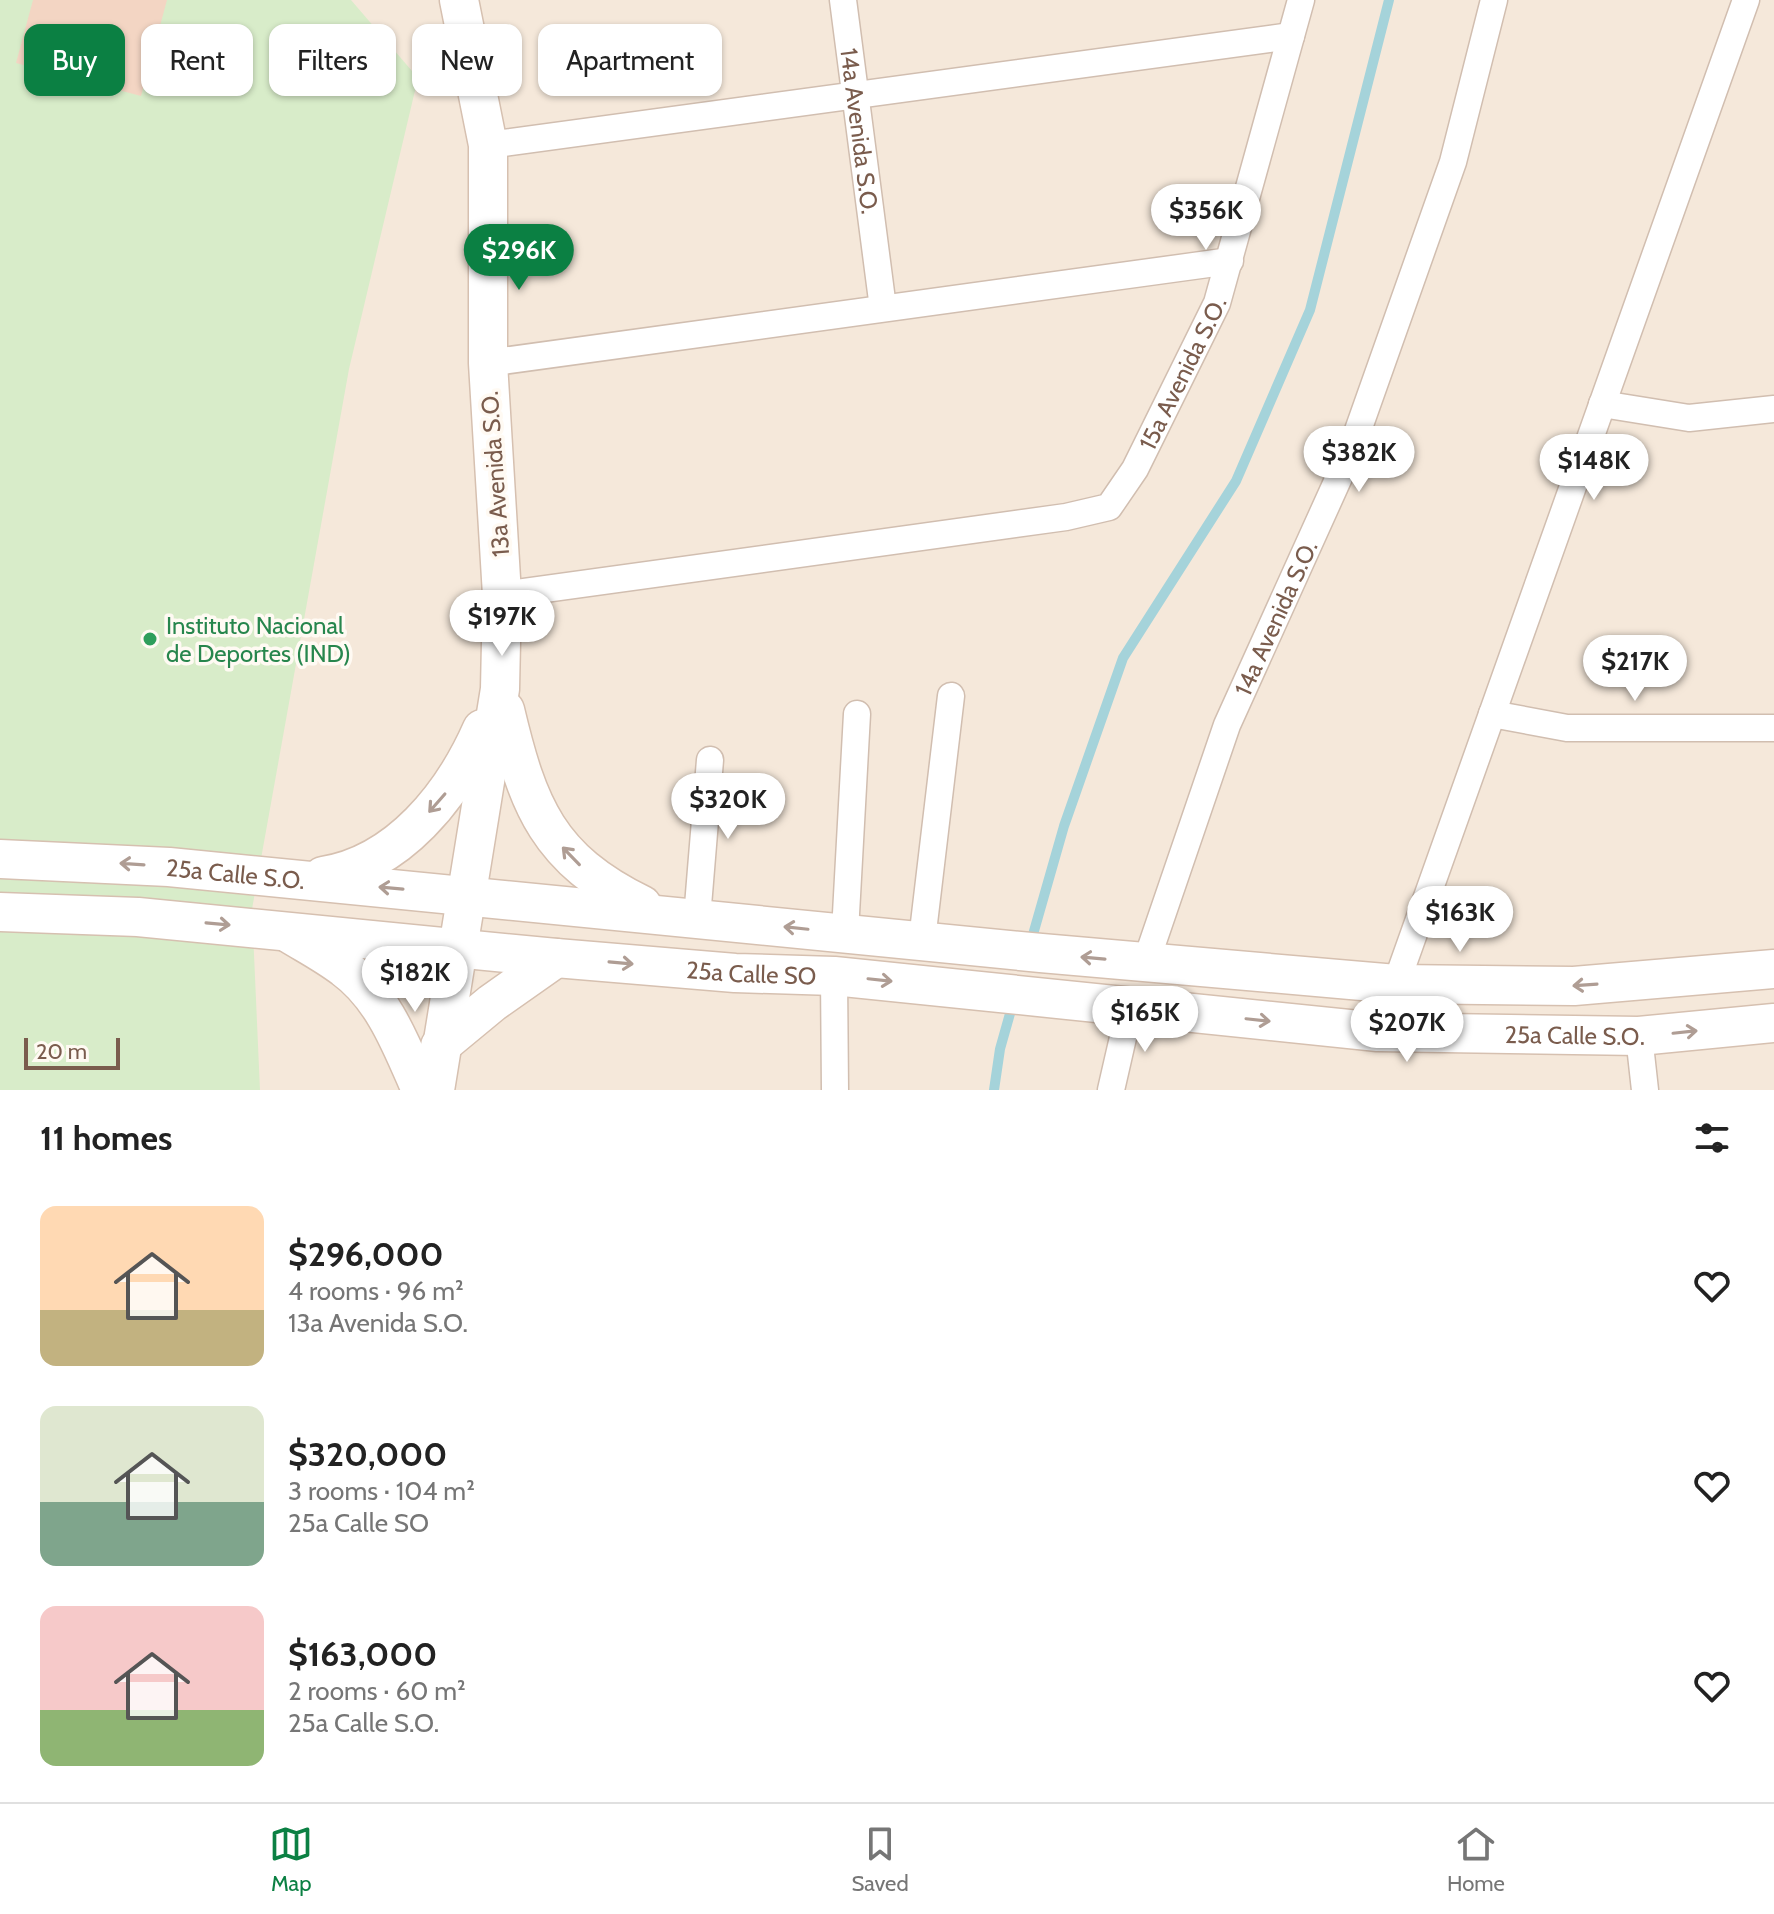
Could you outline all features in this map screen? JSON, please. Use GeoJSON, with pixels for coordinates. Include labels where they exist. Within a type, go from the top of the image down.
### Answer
{"type":"FeatureCollection","features":[{"type":"Feature","properties":{"kind":"street","name":"13a Avenida S.O."},"geometry":{"type":"LineString","coordinates":[[435,1090],[500,689],[502,595],[488,363],[488,145],[459,0]]}},
{"type":"Feature","properties":{"kind":"street","name":"14a Avenida S.O."},"geometry":{"type":"LineString","coordinates":[[843,0],[883,308]]}},
{"type":"Feature","properties":{"kind":"street","name":"15a Avenida S.O."},"geometry":{"type":"LineString","coordinates":[[502,595],[1066,517],[1109,507],[1135,469],[1217,303],[1301,0]]}},
{"type":"Feature","properties":{"kind":"street","name":"14a Avenida S.O."},"geometry":{"type":"LineString","coordinates":[[1146,962],[1227,725],[1350,453],[1453,162],[1494,0]]}},
{"type":"Feature","properties":{"kind":"street"},"geometry":{"type":"LineString","coordinates":[[1396,984],[1746,0]]}},
{"type":"Feature","properties":{"kind":"street"},"geometry":{"type":"LineString","coordinates":[[488,145],[1291,36]]}},
{"type":"Feature","properties":{"kind":"street"},"geometry":{"type":"LineString","coordinates":[[488,363],[1230,261]]}},
{"type":"Feature","properties":{"kind":"street"},"geometry":{"type":"LineString","coordinates":[[1602,404],[1689,418],[1774,409]]}},
{"type":"Feature","properties":{"kind":"street"},"geometry":{"type":"LineString","coordinates":[[296,880],[357,867],[384,853],[423,819],[465,768],[500,689]]}},
{"type":"Feature","properties":{"kind":"street"},"geometry":{"type":"LineString","coordinates":[[500,689],[529,798],[552,837],[589,875],[659,913]]}},
{"type":"Feature","properties":{"kind":"street"},"geometry":{"type":"LineString","coordinates":[[922,940],[951,696]]}},
{"type":"Feature","properties":{"kind":"street"},"geometry":{"type":"LineString","coordinates":[[845,932],[857,714]]}},
{"type":"Feature","properties":{"kind":"street"},"geometry":{"type":"LineString","coordinates":[[1492,714],[1567,728],[1774,728]]}},
{"type":"Feature","properties":{"kind":"street"},"geometry":{"type":"LineString","coordinates":[[697,918],[710,760]]}},
{"type":"Feature","properties":{"kind":"street","name":"25a Calle S.O."},"geometry":{"type":"LineString","coordinates":[[0,859],[169,867],[469,895]]}},
{"type":"Feature","properties":{"kind":"street","name":"25a Calle SO"},"geometry":{"type":"LineString","coordinates":[[469,895],[1041,953]]}},
{"type":"Feature","properties":{"kind":"street"},"geometry":{"type":"LineString","coordinates":[[0,912],[138,917],[459,948]]}},
{"type":"Feature","properties":{"kind":"street"},"geometry":{"type":"LineString","coordinates":[[285,930],[347,969],[378,1004],[403,1044],[421,1090]]}},
{"type":"Feature","properties":{"kind":"street","name":"25a Calle SO"},"geometry":{"type":"LineString","coordinates":[[459,948],[735,973],[834,976],[1041,999]]}},
{"type":"Feature","properties":{"kind":"street","name":"25a Calle S.O."},"geometry":{"type":"LineString","coordinates":[[1041,953],[1396,984],[1574,986],[1774,969]]}},
{"type":"Feature","properties":{"kind":"street"},"geometry":{"type":"LineString","coordinates":[[440,1046],[492,1003],[556,958]]}},
{"type":"Feature","properties":{"kind":"street"},"geometry":{"type":"LineString","coordinates":[[834,976],[835,1090]]}},
{"type":"Feature","properties":{"kind":"street","name":"25a Calle S.O."},"geometry":{"type":"LineString","coordinates":[[1041,999],[1378,1032],[1639,1036],[1774,1023]]}},
{"type":"Feature","properties":{"kind":"street"},"geometry":{"type":"LineString","coordinates":[[1111,1090],[1130,1007]]}},
{"type":"Feature","properties":{"kind":"street"},"geometry":{"type":"LineString","coordinates":[[1639,1036],[1645,1090]]}},
{"type":"Feature","properties":{"kind":"shaded area"},"geometry":{"type":"Polygon","coordinates":[[[0,0],[1774,0],[1774,1090],[0,1090],[0,0]]]}},
{"type":"Feature","properties":{"kind":"green space","name":"Instituto Nacional de Deportes (IND)"},"geometry":{"type":"Polygon","coordinates":[[[0,0],[351,0],[372,24],[269,24],[269,96],[396,96],[396,52],[412,71],[414,96],[349,369],[252,909],[260,1090],[0,1090],[0,0]]]}},
{"type":"Feature","properties":{"kind":"building"},"geometry":{"type":"Polygon","coordinates":[[[33,0],[167,0],[160,24],[141,24],[141,96],[125,92],[125,24],[27,24],[33,0]]]}},
{"type":"Feature","properties":{"kind":"building"},"geometry":{"type":"Polygon","coordinates":[[[24,33],[24,65],[16,63],[24,33]]]}},
{"type":"Feature","properties":{"kind":"waterway"},"geometry":{"type":"LineString","coordinates":[[1030,945],[1064,826],[1123,658],[1236,481],[1310,310],[1389,0]]}},
{"type":"Feature","properties":{"kind":"waterway"},"geometry":{"type":"LineString","coordinates":[[994,1090],[1000,1049],[1013,1003]]}},
{"type":"Feature","properties":{"kind":"place","name":"Instituto Nacional de Deportes (IND)"},"geometry":{"type":"Point","coordinates":[150,639]}}]}
